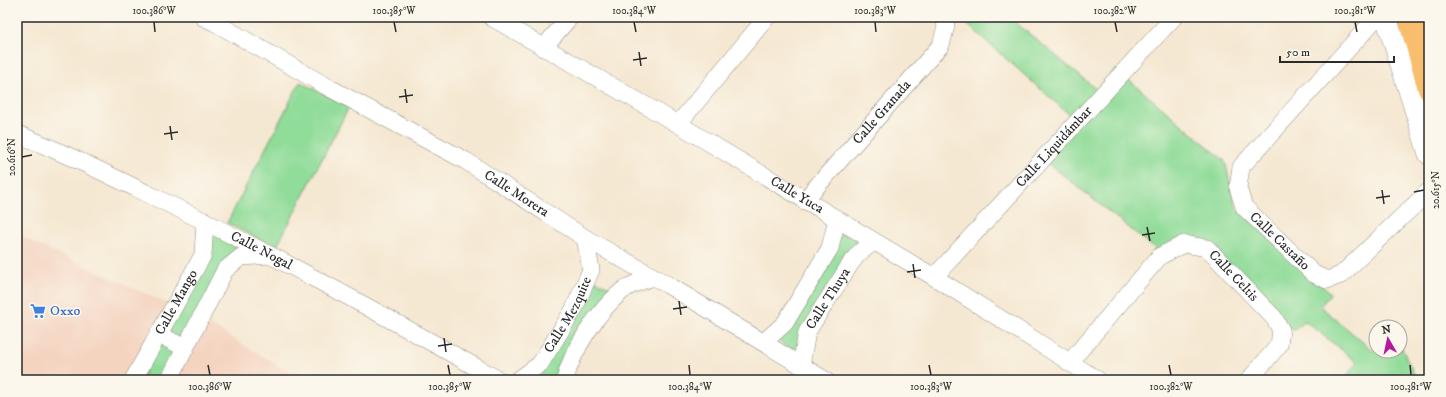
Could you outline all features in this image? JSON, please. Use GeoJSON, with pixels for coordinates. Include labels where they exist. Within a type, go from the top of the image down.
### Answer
{"type":"FeatureCollection","features":[{"type":"Feature","properties":{"kind":"highway"},"geometry":{"type":"LineString","coordinates":[[1409,17],[1429,89]]}},
{"type":"Feature","properties":{"kind":"highway"},"geometry":{"type":"LineString","coordinates":[[1424,17],[1429,28]]}},
{"type":"Feature","properties":{"kind":"street","name":"Calle Yuca"},"geometry":{"type":"LineString","coordinates":[[491,17],[678,124],[804,201],[934,277],[1098,380]]}},
{"type":"Feature","properties":{"kind":"street"},"geometry":{"type":"LineString","coordinates":[[543,48],[570,17]]}},
{"type":"Feature","properties":{"kind":"street"},"geometry":{"type":"LineString","coordinates":[[678,124],[767,17]]}},
{"type":"Feature","properties":{"kind":"street","name":"Calle Granada"},"geometry":{"type":"LineString","coordinates":[[804,201],[941,45],[946,26],[944,17]]}},
{"type":"Feature","properties":{"kind":"street","name":"Calle Liquidámbar"},"geometry":{"type":"LineString","coordinates":[[934,277],[1174,17]]}},
{"type":"Feature","properties":{"kind":"street","name":"Calle Castaño"},"geometry":{"type":"LineString","coordinates":[[1377,17],[1240,167],[1238,188],[1244,207],[1314,274],[1327,280],[1341,275],[1429,191]]}},
{"type":"Feature","properties":{"kind":"street"},"geometry":{"type":"LineString","coordinates":[[1386,17],[1429,154]]}},
{"type":"Feature","properties":{"kind":"street","name":"Calle Morera"},"geometry":{"type":"LineString","coordinates":[[212,19],[326,86],[466,161],[585,238],[764,342],[825,380]]}},
{"type":"Feature","properties":{"kind":"street","name":"Calle Nogal"},"geometry":{"type":"LineString","coordinates":[[17,134],[48,146],[205,221],[499,380]]}},
{"type":"Feature","properties":{"kind":"street","name":"Calle Thuya"},"geometry":{"type":"LineString","coordinates":[[764,342],[785,323],[830,248],[837,219]]}},
{"type":"Feature","properties":{"kind":"street","name":"Calle Mango"},"geometry":{"type":"LineString","coordinates":[[133,380],[203,255],[205,221]]}},
{"type":"Feature","properties":{"kind":"street","name":"Calle Mezquite"},"geometry":{"type":"LineString","coordinates":[[518,380],[540,364],[574,309],[591,270],[585,238]]}},
{"type":"Feature","properties":{"kind":"street","name":"Calle Thuya"},"geometry":{"type":"LineString","coordinates":[[801,366],[807,332],[851,263],[858,254],[873,242]]}},
{"type":"Feature","properties":{"kind":"street","name":"Calle Celtis"},"geometry":{"type":"LineString","coordinates":[[1069,363],[1160,256],[1184,244],[1208,248],[1274,318],[1281,330],[1279,346],[1249,380]]}},
{"type":"Feature","properties":{"kind":"street","name":"Calle Mango"},"geometry":{"type":"LineString","coordinates":[[168,380],[225,270],[241,257],[270,255]]}},
{"type":"Feature","properties":{"kind":"street","name":"Calle Mezquite"},"geometry":{"type":"LineString","coordinates":[[565,380],[568,365],[597,316],[623,290],[653,277]]}},
{"type":"Feature","properties":{"kind":"street"},"geometry":{"type":"LineString","coordinates":[[158,334],[185,348]]}},
{"type":"Feature","properties":{"kind":"shaded area"},"geometry":{"type":"Polygon","coordinates":[[[17,235],[168,304],[217,329],[303,380],[17,380],[17,235]]]}},
{"type":"Feature","properties":{"kind":"green space"},"geometry":{"type":"Polygon","coordinates":[[[959,17],[1009,17],[1097,90],[1116,69],[1225,161],[1236,208],[1331,294],[1320,306],[1368,347],[1368,359],[1407,359],[1417,380],[1344,380],[1357,362],[1305,321],[1293,331],[1208,247],[1158,251],[1038,155],[1072,117],[959,17]]]}},
{"type":"Feature","properties":{"kind":"green space"},"geometry":{"type":"Polygon","coordinates":[[[300,82],[349,107],[276,248],[227,223],[300,82]]]}},
{"type":"Feature","properties":{"kind":"green space"},"geometry":{"type":"Polygon","coordinates":[[[212,233],[240,250],[163,380],[141,380],[212,233]]]}},
{"type":"Feature","properties":{"kind":"green space"},"geometry":{"type":"Polygon","coordinates":[[[842,233],[863,244],[798,358],[778,339],[842,233]]]}},
{"type":"Feature","properties":{"kind":"green space"},"geometry":{"type":"Polygon","coordinates":[[[594,280],[616,290],[560,380],[527,380],[594,280]]]}},
{"type":"Feature","properties":{"kind":"place","name":"Oxxo"},"geometry":{"type":"Point","coordinates":[38,311]}}]}
